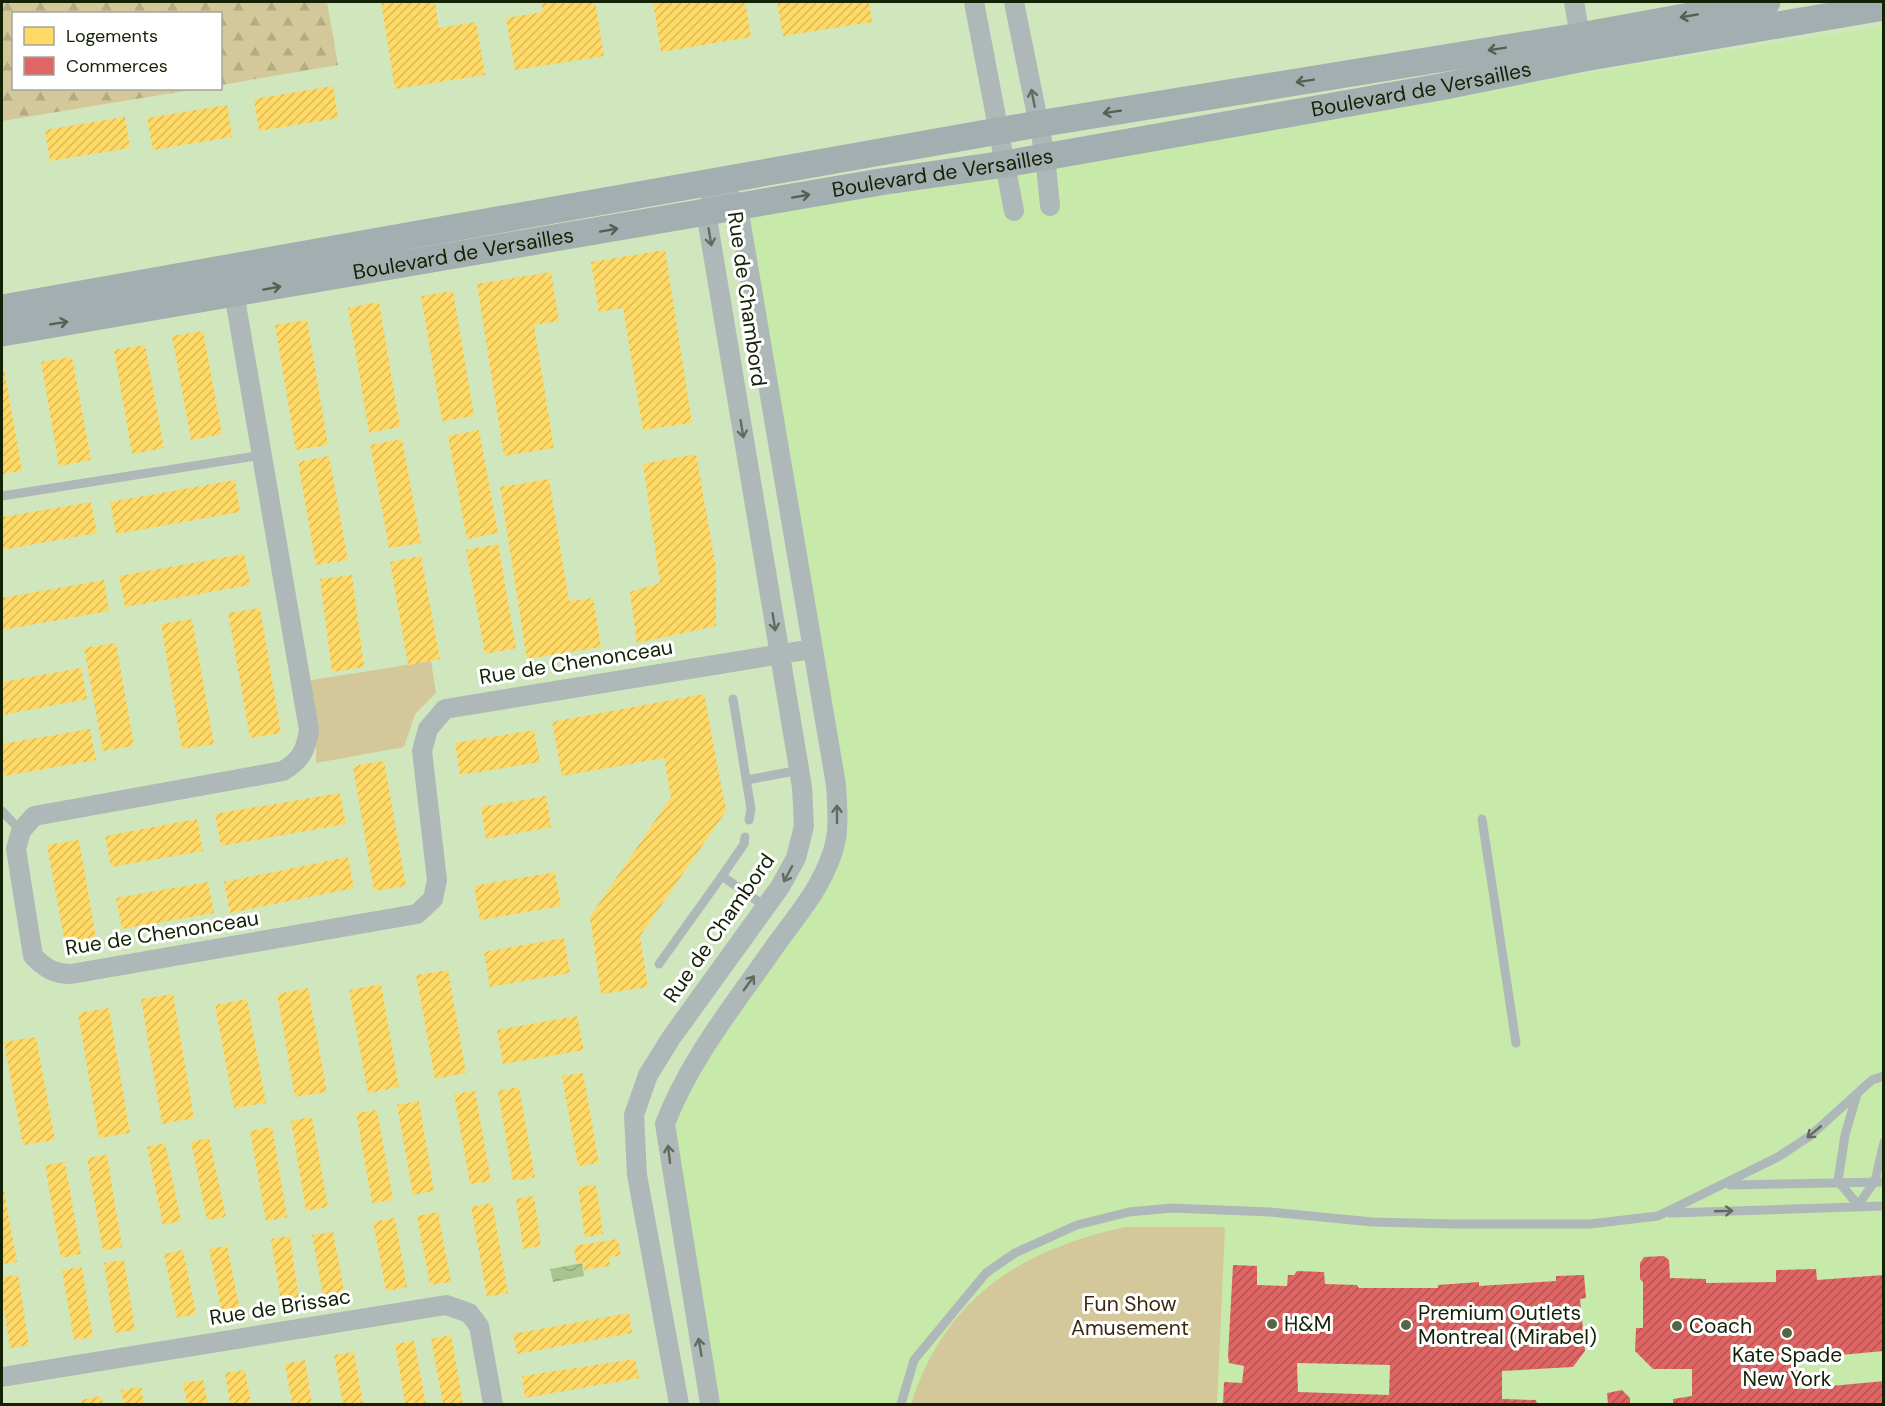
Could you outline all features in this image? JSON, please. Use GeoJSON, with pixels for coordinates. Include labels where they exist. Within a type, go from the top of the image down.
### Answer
{"type":"FeatureCollection","features":[{"type":"Feature","properties":{"kind":"street"},"geometry":{"type":"LineString","coordinates":[[974,2],[1014,212]]}},
{"type":"Feature","properties":{"kind":"street"},"geometry":{"type":"LineString","coordinates":[[1014,2],[1045,155],[1050,206]]}},
{"type":"Feature","properties":{"kind":"street"},"geometry":{"type":"LineString","coordinates":[[1574,2],[1580,36]]}},
{"type":"Feature","properties":{"kind":"street","name":"Boulevard de Versailles"},"geometry":{"type":"LineString","coordinates":[[2,308],[1038,124],[1580,36],[1767,2]]}},
{"type":"Feature","properties":{"kind":"street","name":"Boulevard de Versailles"},"geometry":{"type":"LineString","coordinates":[[2,333],[738,207],[1005,164],[1045,155],[1440,87],[1584,58],[1884,8]]}},
{"type":"Feature","properties":{"kind":"street","name":"Rue de Chambord"},"geometry":{"type":"LineString","coordinates":[[710,1404],[665,1124],[678,1090],[704,1046],[817,888],[836,840],[836,784],[738,207],[719,181]]}},
{"type":"Feature","properties":{"kind":"street","name":"Rue de Chambord"},"geometry":{"type":"LineString","coordinates":[[679,1404],[637,1175],[634,1115],[648,1075],[660,1056],[780,887],[799,847],[804,826],[800,770],[706,213],[719,181]]}},
{"type":"Feature","properties":{"kind":"street"},"geometry":{"type":"LineString","coordinates":[[21,831],[34,816],[283,771],[297,762],[306,749],[309,730],[229,267]]}},
{"type":"Feature","properties":{"kind":"street","name":"Rue de Chenonceau"},"geometry":{"type":"LineString","coordinates":[[21,831],[16,849],[33,956],[44,967],[57,974],[70,974],[417,914],[433,899],[437,880],[422,752],[428,729],[445,708],[812,649]]}},
{"type":"Feature","properties":{"kind":"street","name":"Rue de Brissac"},"geometry":{"type":"LineString","coordinates":[[2,1377],[446,1305],[469,1313],[480,1326],[493,1404]]}},
{"type":"Feature","properties":{"kind":"lane"},"geometry":{"type":"LineString","coordinates":[[2,496],[262,455]]}},
{"type":"Feature","properties":{"kind":"lane"},"geometry":{"type":"LineString","coordinates":[[733,699],[751,809],[749,820]]}},
{"type":"Feature","properties":{"kind":"lane"},"geometry":{"type":"LineString","coordinates":[[747,780],[800,770]]}},
{"type":"Feature","properties":{"kind":"lane"},"geometry":{"type":"LineString","coordinates":[[2,811],[21,831]]}},
{"type":"Feature","properties":{"kind":"lane"},"geometry":{"type":"LineString","coordinates":[[1482,819],[1516,1043]]}},
{"type":"Feature","properties":{"kind":"lane"},"geometry":{"type":"LineString","coordinates":[[660,964],[744,844],[745,837]]}},
{"type":"Feature","properties":{"kind":"lane"},"geometry":{"type":"LineString","coordinates":[[722,876],[766,907]]}},
{"type":"Feature","properties":{"kind":"lane"},"geometry":{"type":"LineString","coordinates":[[1665,1214],[1778,1158],[1809,1136],[1872,1080],[1884,1076]]}},
{"type":"Feature","properties":{"kind":"lane"},"geometry":{"type":"LineString","coordinates":[[1857,1093],[1845,1134],[1838,1181],[1858,1206]]}},
{"type":"Feature","properties":{"kind":"lane"},"geometry":{"type":"LineString","coordinates":[[1858,1206],[1880,1182],[1884,1142]]}},
{"type":"Feature","properties":{"kind":"lane"},"geometry":{"type":"LineString","coordinates":[[1725,1185],[1838,1181],[1880,1182]]}},
{"type":"Feature","properties":{"kind":"lane"},"geometry":{"type":"LineString","coordinates":[[901,1404],[914,1360],[986,1273],[1015,1253],[1077,1225],[1129,1212],[1172,1208],[1270,1212],[1372,1222],[1590,1224],[1665,1214],[1884,1206]]}},
{"type":"Feature","properties":{"kind":"shaded area"},"geometry":{"type":"Polygon","coordinates":[[[1883,26],[1883,1404],[710,1404],[665,1124],[825,870],[836,785],[738,207],[1883,26]]]}},
{"type":"Feature","properties":{"kind":"green space"},"geometry":{"type":"Polygon","coordinates":[[[2,2],[327,2],[338,65],[222,85],[222,12],[12,12],[12,90],[191,90],[2,121],[2,2]]]}},
{"type":"Feature","properties":{"kind":"green space"},"geometry":{"type":"Polygon","coordinates":[[[431,661],[436,693],[415,714],[404,747],[316,763],[316,732],[306,681],[431,661]]]}},
{"type":"Feature","properties":{"kind":"green space","name":"Fun Show Amusement"},"geometry":{"type":"Polygon","coordinates":[[[1125,1227],[1225,1227],[1217,1404],[911,1404],[926,1367],[944,1335],[966,1307],[991,1284],[1020,1265],[1052,1249],[1125,1227]]]}},
{"type":"Feature","properties":{"kind":"water"},"geometry":{"type":"Polygon","coordinates":[[[582,1263],[584,1276],[553,1282],[550,1269],[582,1263]]]}},
{"type":"Feature","properties":{"kind":"building: Logements"},"geometry":{"type":"Polygon","coordinates":[[[381,2],[435,2],[439,28],[476,22],[485,75],[395,89],[381,2]]]}},
{"type":"Feature","properties":{"kind":"building: Logements"},"geometry":{"type":"Polygon","coordinates":[[[541,2],[595,2],[604,56],[515,70],[506,18],[543,12],[541,2]]]}},
{"type":"Feature","properties":{"kind":"building: Logements"},"geometry":{"type":"Polygon","coordinates":[[[653,2],[745,2],[751,37],[661,52],[653,2]]]}},
{"type":"Feature","properties":{"kind":"building: Logements"},"geometry":{"type":"Polygon","coordinates":[[[777,2],[869,2],[872,22],[783,36],[777,2]]]}},
{"type":"Feature","properties":{"kind":"building: Logements"},"geometry":{"type":"Polygon","coordinates":[[[333,86],[338,118],[259,131],[254,99],[333,86]]]}},
{"type":"Feature","properties":{"kind":"building: Logements"},"geometry":{"type":"Polygon","coordinates":[[[227,105],[232,137],[153,150],[147,118],[227,105]]]}},
{"type":"Feature","properties":{"kind":"building: Logements"},"geometry":{"type":"Polygon","coordinates":[[[125,117],[130,148],[50,161],[45,130],[125,117]]]}},
{"type":"Feature","properties":{"kind":"building: Logements"},"geometry":{"type":"Polygon","coordinates":[[[665,250],[692,423],[643,430],[623,308],[599,312],[591,262],[665,250]]]}},
{"type":"Feature","properties":{"kind":"building: Logements"},"geometry":{"type":"Polygon","coordinates":[[[551,272],[559,321],[534,325],[554,448],[504,456],[477,284],[551,272]]]}},
{"type":"Feature","properties":{"kind":"building: Logements"},"geometry":{"type":"Polygon","coordinates":[[[453,291],[474,416],[442,421],[421,296],[453,291]]]}},
{"type":"Feature","properties":{"kind":"building: Logements"},"geometry":{"type":"Polygon","coordinates":[[[379,302],[400,427],[369,433],[348,308],[379,302]]]}},
{"type":"Feature","properties":{"kind":"building: Logements"},"geometry":{"type":"Polygon","coordinates":[[[307,320],[328,445],[296,450],[275,325],[307,320]]]}},
{"type":"Feature","properties":{"kind":"building: Logements"},"geometry":{"type":"Polygon","coordinates":[[[203,331],[222,434],[191,440],[172,336],[203,331]]]}},
{"type":"Feature","properties":{"kind":"building: Logements"},"geometry":{"type":"Polygon","coordinates":[[[145,345],[164,448],[132,454],[114,350],[145,345]]]}},
{"type":"Feature","properties":{"kind":"building: Logements"},"geometry":{"type":"Polygon","coordinates":[[[72,357],[91,460],[59,466],[41,362],[72,357]]]}},
{"type":"Feature","properties":{"kind":"building: Logements"},"geometry":{"type":"Polygon","coordinates":[[[2,364],[22,471],[2,474],[2,364]]]}},
{"type":"Feature","properties":{"kind":"building: Logements"},"geometry":{"type":"Polygon","coordinates":[[[479,430],[498,533],[467,539],[448,436],[479,430]]]}},
{"type":"Feature","properties":{"kind":"building: Logements"},"geometry":{"type":"Polygon","coordinates":[[[402,439],[421,543],[389,548],[370,445],[402,439]]]}},
{"type":"Feature","properties":{"kind":"building: Logements"},"geometry":{"type":"Polygon","coordinates":[[[696,454],[716,568],[716,626],[637,643],[630,592],[660,583],[643,464],[696,454]]]}},
{"type":"Feature","properties":{"kind":"building: Logements"},"geometry":{"type":"Polygon","coordinates":[[[329,456],[348,560],[316,565],[298,462],[329,456]]]}},
{"type":"Feature","properties":{"kind":"building: Logements"},"geometry":{"type":"Polygon","coordinates":[[[549,479],[569,601],[593,598],[601,647],[527,659],[500,487],[549,479]]]}},
{"type":"Feature","properties":{"kind":"building: Logements"},"geometry":{"type":"Polygon","coordinates":[[[235,480],[240,512],[116,534],[110,502],[235,480]]]}},
{"type":"Feature","properties":{"kind":"building: Logements"},"geometry":{"type":"Polygon","coordinates":[[[91,502],[97,533],[2,550],[2,517],[91,502]]]}},
{"type":"Feature","properties":{"kind":"building: Logements"},"geometry":{"type":"Polygon","coordinates":[[[498,544],[516,648],[485,654],[466,550],[498,544]]]}},
{"type":"Feature","properties":{"kind":"building: Logements"},"geometry":{"type":"Polygon","coordinates":[[[244,554],[250,585],[125,607],[119,576],[244,554]]]}},
{"type":"Feature","properties":{"kind":"building: Logements"},"geometry":{"type":"Polygon","coordinates":[[[421,556],[440,659],[408,665],[390,562],[421,556]]]}},
{"type":"Feature","properties":{"kind":"building: Logements"},"geometry":{"type":"Polygon","coordinates":[[[352,575],[364,667],[332,672],[320,579],[352,575]]]}},
{"type":"Feature","properties":{"kind":"building: Logements"},"geometry":{"type":"Polygon","coordinates":[[[104,580],[109,611],[2,630],[2,598],[104,580]]]}},
{"type":"Feature","properties":{"kind":"building: Logements"},"geometry":{"type":"Polygon","coordinates":[[[260,608],[281,733],[250,738],[228,613],[260,608]]]}},
{"type":"Feature","properties":{"kind":"building: Logements"},"geometry":{"type":"Polygon","coordinates":[[[192,619],[214,744],[182,749],[161,624],[192,619]]]}},
{"type":"Feature","properties":{"kind":"building: Logements"},"geometry":{"type":"Polygon","coordinates":[[[116,643],[134,746],[103,751],[84,648],[116,643]]]}},
{"type":"Feature","properties":{"kind":"building: Logements"},"geometry":{"type":"Polygon","coordinates":[[[81,668],[87,699],[2,715],[2,682],[81,668]]]}},
{"type":"Feature","properties":{"kind":"building: Logements"},"geometry":{"type":"Polygon","coordinates":[[[704,694],[726,811],[640,936],[648,987],[601,994],[590,917],[671,797],[664,758],[562,776],[552,722],[704,694]]]}},
{"type":"Feature","properties":{"kind":"building: Logements"},"geometry":{"type":"Polygon","coordinates":[[[90,729],[96,760],[4,776],[2,744],[90,729]]]}},
{"type":"Feature","properties":{"kind":"building: Logements"},"geometry":{"type":"Polygon","coordinates":[[[534,730],[540,762],[460,775],[455,743],[534,730]]]}},
{"type":"Feature","properties":{"kind":"building: Logements"},"geometry":{"type":"Polygon","coordinates":[[[384,761],[406,886],[374,891],[353,766],[384,761]]]}},
{"type":"Feature","properties":{"kind":"building: Logements"},"geometry":{"type":"Polygon","coordinates":[[[340,793],[346,824],[221,846],[215,814],[340,793]]]}},
{"type":"Feature","properties":{"kind":"building: Logements"},"geometry":{"type":"Polygon","coordinates":[[[546,796],[551,827],[486,839],[481,807],[546,796]]]}},
{"type":"Feature","properties":{"kind":"building: Logements"},"geometry":{"type":"Polygon","coordinates":[[[197,819],[203,851],[111,867],[105,836],[197,819]]]}},
{"type":"Feature","properties":{"kind":"building: Logements"},"geometry":{"type":"Polygon","coordinates":[[[79,840],[97,943],[66,949],[47,845],[79,840]]]}},
{"type":"Feature","properties":{"kind":"building: Logements"},"geometry":{"type":"Polygon","coordinates":[[[348,857],[354,888],[230,913],[224,882],[348,857]]]}},
{"type":"Feature","properties":{"kind":"building: Logements"},"geometry":{"type":"Polygon","coordinates":[[[555,872],[561,906],[480,920],[474,886],[555,872]]]}},
{"type":"Feature","properties":{"kind":"building: Logements"},"geometry":{"type":"Polygon","coordinates":[[[208,882],[214,913],[122,929],[116,898],[208,882]]]}},
{"type":"Feature","properties":{"kind":"building: Logements"},"geometry":{"type":"Polygon","coordinates":[[[564,938],[570,973],[490,987],[484,952],[564,938]]]}},
{"type":"Feature","properties":{"kind":"building: Logements"},"geometry":{"type":"Polygon","coordinates":[[[448,970],[466,1073],[435,1079],[416,975],[448,970]]]}},
{"type":"Feature","properties":{"kind":"building: Logements"},"geometry":{"type":"Polygon","coordinates":[[[381,984],[399,1087],[368,1093],[349,990],[381,984]]]}},
{"type":"Feature","properties":{"kind":"building: Logements"},"geometry":{"type":"Polygon","coordinates":[[[308,988],[327,1092],[295,1097],[277,994],[308,988]]]}},
{"type":"Feature","properties":{"kind":"building: Logements"},"geometry":{"type":"Polygon","coordinates":[[[173,994],[194,1118],[162,1124],[141,999],[173,994]]]}},
{"type":"Feature","properties":{"kind":"building: Logements"},"geometry":{"type":"Polygon","coordinates":[[[247,999],[266,1103],[234,1108],[215,1005],[247,999]]]}},
{"type":"Feature","properties":{"kind":"building: Logements"},"geometry":{"type":"Polygon","coordinates":[[[109,1008],[130,1133],[99,1138],[78,1013],[109,1008]]]}},
{"type":"Feature","properties":{"kind":"building: Logements"},"geometry":{"type":"Polygon","coordinates":[[[577,1016],[584,1050],[503,1064],[497,1030],[577,1016]]]}},
{"type":"Feature","properties":{"kind":"building: Logements"},"geometry":{"type":"Polygon","coordinates":[[[36,1037],[55,1140],[23,1145],[4,1042],[36,1037]]]}},
{"type":"Feature","properties":{"kind":"building: Logements"},"geometry":{"type":"Polygon","coordinates":[[[583,1073],[599,1163],[578,1166],[562,1076],[583,1073]]]}},
{"type":"Feature","properties":{"kind":"building: Logements"},"geometry":{"type":"Polygon","coordinates":[[[519,1087],[535,1177],[513,1181],[498,1091],[519,1087]]]}},
{"type":"Feature","properties":{"kind":"building: Logements"},"geometry":{"type":"Polygon","coordinates":[[[475,1091],[491,1181],[470,1184],[454,1094],[475,1091]]]}},
{"type":"Feature","properties":{"kind":"building: Logements"},"geometry":{"type":"Polygon","coordinates":[[[419,1101],[434,1191],[413,1195],[397,1105],[419,1101]]]}},
{"type":"Feature","properties":{"kind":"building: Logements"},"geometry":{"type":"Polygon","coordinates":[[[377,1110],[393,1200],[372,1203],[356,1113],[377,1110]]]}},
{"type":"Feature","properties":{"kind":"building: Logements"},"geometry":{"type":"Polygon","coordinates":[[[312,1117],[328,1207],[306,1211],[291,1121],[312,1117]]]}},
{"type":"Feature","properties":{"kind":"building: Logements"},"geometry":{"type":"Polygon","coordinates":[[[272,1127],[287,1217],[266,1221],[250,1131],[272,1127]]]}},
{"type":"Feature","properties":{"kind":"building: Logements"},"geometry":{"type":"Polygon","coordinates":[[[209,1138],[226,1217],[207,1220],[191,1142],[209,1138]]]}},
{"type":"Feature","properties":{"kind":"building: Logements"},"geometry":{"type":"Polygon","coordinates":[[[165,1143],[181,1221],[163,1225],[147,1147],[165,1143]]]}},
{"type":"Feature","properties":{"kind":"building: Logements"},"geometry":{"type":"Polygon","coordinates":[[[107,1155],[122,1247],[103,1251],[87,1158],[107,1155]]]}},
{"type":"Feature","properties":{"kind":"building: Logements"},"geometry":{"type":"Polygon","coordinates":[[[65,1162],[81,1254],[61,1258],[45,1165],[65,1162]]]}},
{"type":"Feature","properties":{"kind":"building: Logements"},"geometry":{"type":"Polygon","coordinates":[[[2,1180],[17,1262],[2,1264],[2,1180]]]}},
{"type":"Feature","properties":{"kind":"building: Logements"},"geometry":{"type":"Polygon","coordinates":[[[596,1185],[603,1234],[585,1237],[578,1187],[596,1185]]]}},
{"type":"Feature","properties":{"kind":"building: Logements"},"geometry":{"type":"Polygon","coordinates":[[[534,1196],[541,1246],[523,1249],[516,1199],[534,1196]]]}},
{"type":"Feature","properties":{"kind":"building: Logements"},"geometry":{"type":"Polygon","coordinates":[[[492,1203],[508,1293],[487,1297],[471,1207],[492,1203]]]}},
{"type":"Feature","properties":{"kind":"building: Logements"},"geometry":{"type":"Polygon","coordinates":[[[438,1212],[451,1282],[430,1285],[417,1216],[438,1212]]]}},
{"type":"Feature","properties":{"kind":"building: Logements"},"geometry":{"type":"Polygon","coordinates":[[[395,1218],[407,1287],[386,1291],[373,1222],[395,1218]]]}},
{"type":"Feature","properties":{"kind":"building: Logements"},"geometry":{"type":"Polygon","coordinates":[[[333,1232],[346,1301],[325,1305],[312,1235],[333,1232]]]}},
{"type":"Feature","properties":{"kind":"building: Logements"},"geometry":{"type":"Polygon","coordinates":[[[290,1236],[300,1306],[282,1309],[271,1239],[290,1236]]]}},
{"type":"Feature","properties":{"kind":"building: Logements"},"geometry":{"type":"Polygon","coordinates":[[[618,1239],[621,1256],[609,1257],[610,1266],[584,1270],[583,1262],[576,1263],[574,1246],[618,1239]]]}},
{"type":"Feature","properties":{"kind":"building: Logements"},"geometry":{"type":"Polygon","coordinates":[[[227,1246],[240,1310],[222,1313],[209,1249],[227,1246]]]}},
{"type":"Feature","properties":{"kind":"building: Logements"},"geometry":{"type":"Polygon","coordinates":[[[183,1250],[196,1314],[177,1318],[164,1254],[183,1250]]]}},
{"type":"Feature","properties":{"kind":"building: Logements"},"geometry":{"type":"Polygon","coordinates":[[[124,1260],[135,1330],[115,1333],[104,1263],[124,1260]]]}},
{"type":"Feature","properties":{"kind":"building: Logements"},"geometry":{"type":"Polygon","coordinates":[[[82,1267],[93,1337],[74,1340],[62,1270],[82,1267]]]}},
{"type":"Feature","properties":{"kind":"building: Logements"},"geometry":{"type":"Polygon","coordinates":[[[18,1275],[29,1345],[10,1348],[2,1296],[2,1277],[18,1275]]]}},
{"type":"Feature","properties":{"kind":"building: Logements"},"geometry":{"type":"Polygon","coordinates":[[[629,1313],[632,1333],[517,1354],[513,1334],[629,1313]]]}},
{"type":"Feature","properties":{"kind":"building: Logements"},"geometry":{"type":"Polygon","coordinates":[[[451,1335],[463,1404],[443,1404],[431,1339],[451,1335]]]}},
{"type":"Feature","properties":{"kind":"building: Logements"},"geometry":{"type":"Polygon","coordinates":[[[414,1341],[426,1404],[405,1404],[395,1344],[414,1341]]]}},
{"type":"Feature","properties":{"kind":"building: Logements"},"geometry":{"type":"Polygon","coordinates":[[[354,1352],[363,1404],[343,1404],[334,1355],[354,1352]]]}},
{"type":"Feature","properties":{"kind":"building: Logements"},"geometry":{"type":"Polygon","coordinates":[[[635,1359],[639,1378],[525,1398],[522,1376],[635,1359]]]}},
{"type":"Feature","properties":{"kind":"building: Logements"},"geometry":{"type":"Polygon","coordinates":[[[305,1360],[312,1404],[292,1404],[285,1364],[305,1360]]]}},
{"type":"Feature","properties":{"kind":"building: Logements"},"geometry":{"type":"Polygon","coordinates":[[[245,1370],[251,1404],[230,1404],[225,1373],[245,1370]]]}},
{"type":"Feature","properties":{"kind":"building: Logements"},"geometry":{"type":"Polygon","coordinates":[[[203,1380],[208,1404],[187,1404],[183,1383],[203,1380]]]}},
{"type":"Feature","properties":{"kind":"building: Logements"},"geometry":{"type":"Polygon","coordinates":[[[141,1387],[144,1404],[124,1404],[121,1390],[141,1387]]]}},
{"type":"Feature","properties":{"kind":"building: Logements"},"geometry":{"type":"Polygon","coordinates":[[[101,1396],[103,1404],[82,1404],[81,1400],[101,1396]]]}},
{"type":"Feature","properties":{"kind":"building: Commerces","name":"Premium Outlets Montreal (Mirabel)"},"geometry":{"type":"Polygon","coordinates":[[[1664,1256],[1669,1260],[1670,1278],[1706,1279],[1706,1283],[1776,1282],[1776,1270],[1816,1269],[1817,1280],[1884,1275],[1884,1351],[1797,1359],[1800,1389],[1884,1381],[1884,1404],[1673,1404],[1673,1399],[1692,1396],[1692,1369],[1653,1369],[1635,1351],[1636,1328],[1643,1328],[1643,1282],[1640,1279],[1640,1263],[1644,1257],[1664,1256]]]}},
{"type":"Feature","properties":{"kind":"building: Commerces","name":"Premium Outlets Montreal (Mirabel)"},"geometry":{"type":"Polygon","coordinates":[[[1233,1265],[1257,1266],[1257,1285],[1287,1286],[1288,1275],[1294,1275],[1297,1271],[1324,1272],[1325,1284],[1357,1285],[1359,1288],[1438,1288],[1438,1285],[1479,1282],[1479,1286],[1556,1281],[1556,1276],[1584,1275],[1586,1298],[1580,1299],[1585,1351],[1573,1367],[1502,1371],[1502,1399],[1536,1400],[1537,1404],[1223,1404],[1224,1382],[1242,1383],[1244,1366],[1229,1363],[1233,1265]],[[1297,1363],[1298,1392],[1389,1395],[1390,1365],[1297,1363]]]}},
{"type":"Feature","properties":{"kind":"building: Commerces","name":"Premium Outlets Montreal (Mirabel)"},"geometry":{"type":"Polygon","coordinates":[[[1622,1390],[1630,1398],[1630,1404],[1608,1404],[1607,1393],[1622,1390]]]}},
{"type":"Feature","properties":{"kind":"place","name":"H&M"},"geometry":{"type":"Point","coordinates":[1272,1324]}},
{"type":"Feature","properties":{"kind":"place","name":"Premium Outlets Montreal (Mirabel)"},"geometry":{"type":"Point","coordinates":[1406,1325]}},
{"type":"Feature","properties":{"kind":"place","name":"Coach"},"geometry":{"type":"Point","coordinates":[1677,1326]}},
{"type":"Feature","properties":{"kind":"place","name":"Kate Spade New York"},"geometry":{"type":"Point","coordinates":[1787,1333]}}]}
